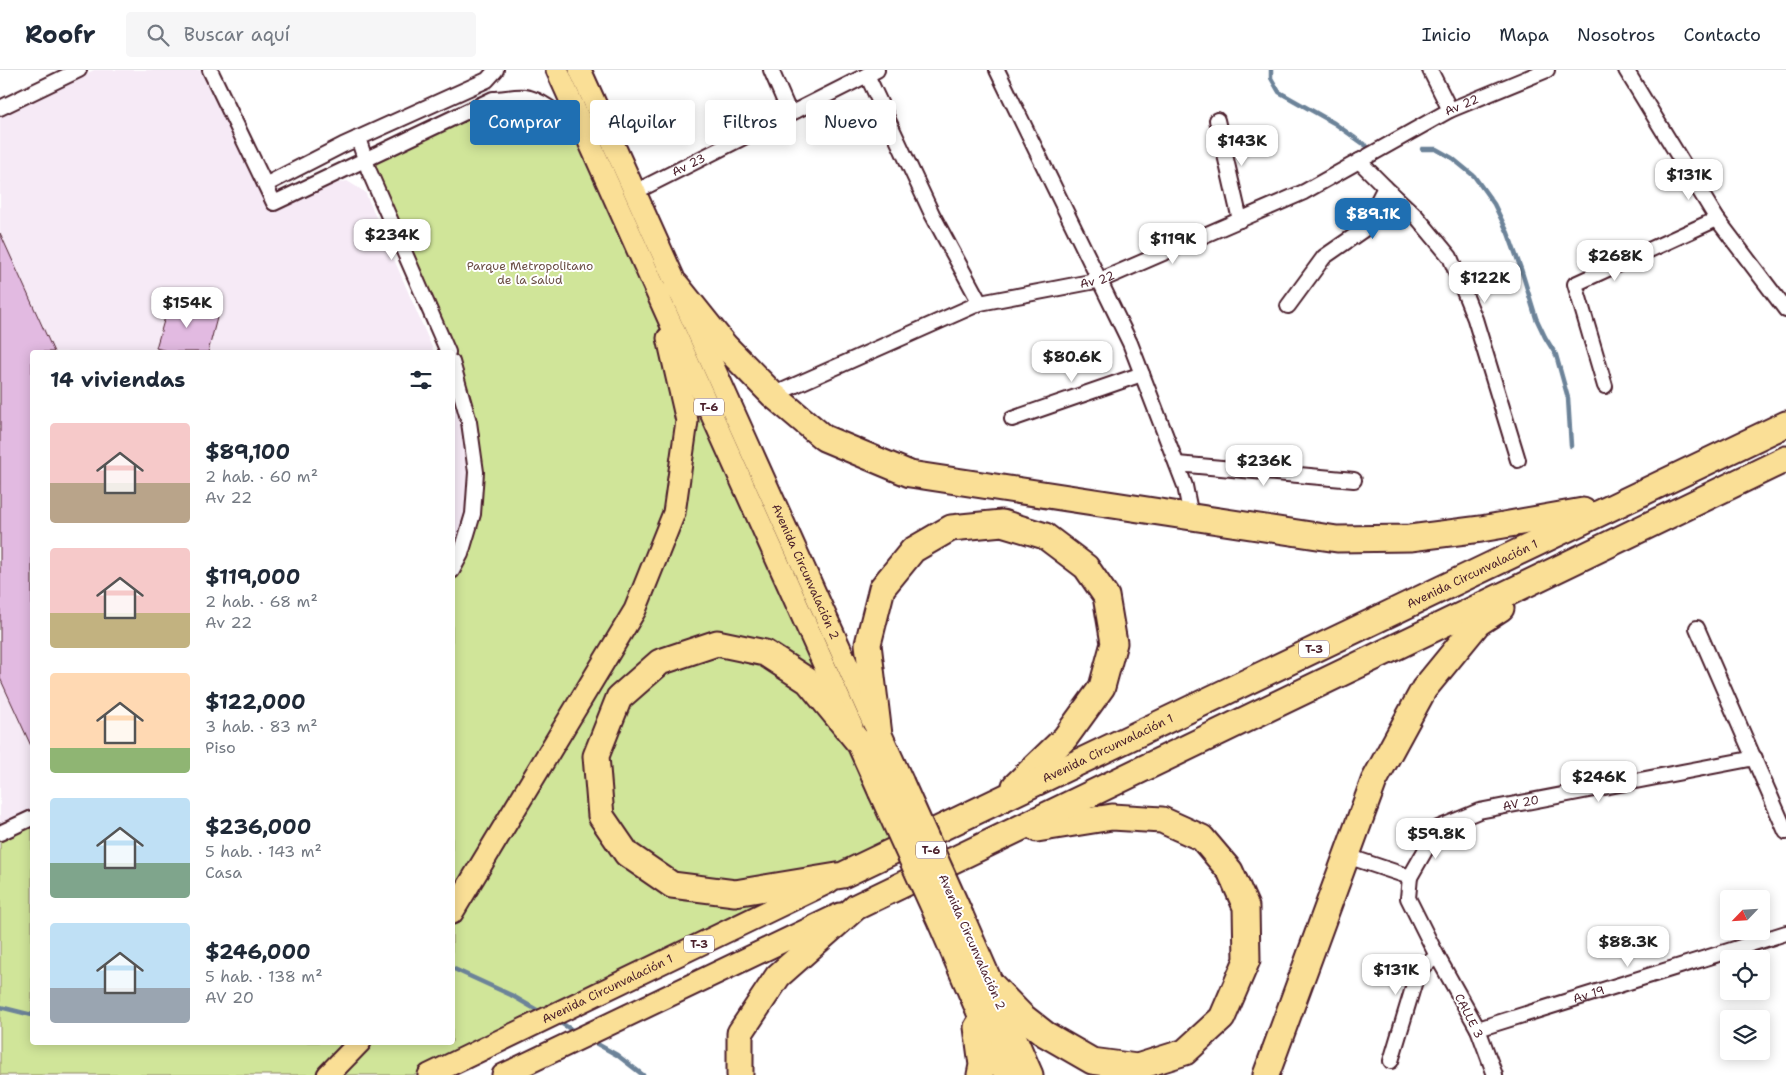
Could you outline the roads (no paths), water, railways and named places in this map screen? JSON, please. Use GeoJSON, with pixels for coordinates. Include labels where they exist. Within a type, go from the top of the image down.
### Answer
{"type":"FeatureCollection","features":[{"type":"Feature","properties":{"kind":"highway"},"geometry":{"type":"LineString","coordinates":[[667,289],[773,395],[824,438],[910,474],[1337,539],[1410,538],[1481,529],[1615,505]]}},
{"type":"Feature","properties":{"kind":"highway","name":"Avenida Circunvalación 1"},"geometry":{"type":"LineString","coordinates":[[843,875],[1786,424]]}},
{"type":"Feature","properties":{"kind":"highway"},"geometry":{"type":"LineString","coordinates":[[740,1075],[740,1033],[778,976],[856,907],[1786,459]]}},
{"type":"Feature","properties":{"kind":"highway"},"geometry":{"type":"LineString","coordinates":[[869,740],[868,644],[882,588],[913,550],[951,528],[1002,523],[1044,536],[1086,567],[1106,596],[1114,643],[1102,687],[1065,738],[998,801]]}},
{"type":"Feature","properties":{"kind":"highway"},"geometry":{"type":"LineString","coordinates":[[1266,1075],[1374,781],[1424,689],[1478,624],[1571,562]]}},
{"type":"Feature","properties":{"kind":"highway"},"geometry":{"type":"LineString","coordinates":[[843,875],[735,893],[672,886],[627,854],[601,816],[596,756],[619,698],[660,662],[717,644],[765,653],[808,681],[869,740]]}},
{"type":"Feature","properties":{"kind":"highway","name":"Avenida Circunvalación 2"},"geometry":{"type":"LineString","coordinates":[[869,740],[982,989],[1030,1075]]}},
{"type":"Feature","properties":{"kind":"highway"},"geometry":{"type":"LineString","coordinates":[[982,989],[1045,1034],[1092,1061],[1137,1067],[1185,1052],[1222,1018],[1247,960],[1246,907],[1230,871],[1202,838],[1162,820],[1112,817],[1010,833]]}},
{"type":"Feature","properties":{"kind":"highway"},"geometry":{"type":"LineString","coordinates":[[980,1075],[982,1064],[982,989]]}},
{"type":"Feature","properties":{"kind":"highway","name":"Avenida Circunvalación 2"},"geometry":{"type":"LineString","coordinates":[[982,989],[1007,1075]]}},
{"type":"Feature","properties":{"kind":"main road","name":"Avenida Circunvalación 2"},"geometry":{"type":"LineString","coordinates":[[557,70],[590,143]]}},
{"type":"Feature","properties":{"kind":"main road","name":"Avenida Circunvalación 2"},"geometry":{"type":"LineString","coordinates":[[580,70],[635,192],[667,289]]}},
{"type":"Feature","properties":{"kind":"main road","name":"Avenida Circunvalación 2"},"geometry":{"type":"LineString","coordinates":[[591,145],[667,289],[869,740]]}},
{"type":"Feature","properties":{"kind":"main road"},"geometry":{"type":"LineString","coordinates":[[455,908],[635,610],[674,513],[687,420],[667,289]]}},
{"type":"Feature","properties":{"kind":"main road","name":"Avenida Circunvalación 1"},"geometry":{"type":"LineString","coordinates":[[429,1075],[843,875]]}},
{"type":"Feature","properties":{"kind":"main road"},"geometry":{"type":"LineString","coordinates":[[503,1075],[856,907]]}},
{"type":"Feature","properties":{"kind":"main road"},"geometry":{"type":"LineString","coordinates":[[328,1075],[357,1045]]}},
{"type":"Feature","properties":{"kind":"street"},"geometry":{"type":"LineString","coordinates":[[0,108],[79,70]]}},
{"type":"Feature","properties":{"kind":"street"},"geometry":{"type":"LineString","coordinates":[[210,70],[267,184],[274,203],[494,100],[526,96],[548,107],[566,120],[590,144]]}},
{"type":"Feature","properties":{"kind":"street"},"geometry":{"type":"LineString","coordinates":[[267,184],[358,138],[487,80],[496,70]]}},
{"type":"Feature","properties":{"kind":"street"},"geometry":{"type":"LineString","coordinates":[[771,70],[784,100]]}},
{"type":"Feature","properties":{"kind":"street"},"geometry":{"type":"LineString","coordinates":[[997,70],[1101,280],[1130,344],[1185,486],[1191,516]]}},
{"type":"Feature","properties":{"kind":"street"},"geometry":{"type":"LineString","coordinates":[[1430,70],[1450,110]]}},
{"type":"Feature","properties":{"kind":"street","name":"Av 22"},"geometry":{"type":"LineString","coordinates":[[773,395],[980,303],[1101,280],[1304,192],[1450,110],[1547,70]]}},
{"type":"Feature","properties":{"kind":"street"},"geometry":{"type":"LineString","coordinates":[[1626,70],[1717,219],[1786,310]]}},
{"type":"Feature","properties":{"kind":"street"},"geometry":{"type":"LineString","coordinates":[[872,73],[932,214],[980,303]]}},
{"type":"Feature","properties":{"kind":"street","name":"Av 23"},"geometry":{"type":"LineString","coordinates":[[796,111],[872,73]]}},
{"type":"Feature","properties":{"kind":"street"},"geometry":{"type":"LineString","coordinates":[[1217,120],[1240,220]]}},
{"type":"Feature","properties":{"kind":"street"},"geometry":{"type":"LineString","coordinates":[[358,138],[369,171],[447,350]]}},
{"type":"Feature","properties":{"kind":"street","name":"Av 23"},"geometry":{"type":"LineString","coordinates":[[635,192],[728,145]]}},
{"type":"Feature","properties":{"kind":"street"},"geometry":{"type":"LineString","coordinates":[[1359,161],[1416,216],[1450,257],[1475,320],[1518,460]]}},
{"type":"Feature","properties":{"kind":"street"},"geometry":{"type":"LineString","coordinates":[[1288,306],[1324,257],[1363,230],[1385,187]]}},
{"type":"Feature","properties":{"kind":"street"},"geometry":{"type":"LineString","coordinates":[[1605,386],[1575,284],[1717,219]]}},
{"type":"Feature","properties":{"kind":"street"},"geometry":{"type":"LineString","coordinates":[[455,373],[469,422],[476,472],[473,514],[461,554],[455,565]]}},
{"type":"Feature","properties":{"kind":"street"},"geometry":{"type":"LineString","coordinates":[[1012,419],[1142,374]]}},
{"type":"Feature","properties":{"kind":"street"},"geometry":{"type":"LineString","coordinates":[[1177,464],[1354,480]]}},
{"type":"Feature","properties":{"kind":"street"},"geometry":{"type":"LineString","coordinates":[[1696,628],[1755,758],[1786,832]]}},
{"type":"Feature","properties":{"kind":"street","name":"AV 20"},"geometry":{"type":"LineString","coordinates":[[1410,877],[1438,828],[1479,811],[1755,758]]}},
{"type":"Feature","properties":{"kind":"street"},"geometry":{"type":"LineString","coordinates":[[0,833],[30,819]]}},
{"type":"Feature","properties":{"kind":"street"},"geometry":{"type":"LineString","coordinates":[[1347,856],[1410,877]]}},
{"type":"Feature","properties":{"kind":"street","name":"CALLE 3"},"geometry":{"type":"LineString","coordinates":[[1410,877],[1408,898],[1437,956],[1478,1029],[1495,1075]]}},
{"type":"Feature","properties":{"kind":"street","name":"Av 19"},"geometry":{"type":"LineString","coordinates":[[1478,1029],[1786,933]]}},
{"type":"Feature","properties":{"kind":"street"},"geometry":{"type":"LineString","coordinates":[[1391,1061],[1418,971],[1437,956]]}},
{"type":"Feature","properties":{"kind":"waterway"},"geometry":{"type":"LineString","coordinates":[[1271,70],[1271,78],[1279,92],[1334,123],[1372,150]]}},
{"type":"Feature","properties":{"kind":"waterway"},"geometry":{"type":"LineString","coordinates":[[1422,149],[1436,149],[1452,158],[1474,176],[1494,204],[1508,233],[1536,318],[1556,355],[1568,398],[1571,446]]}},
{"type":"Feature","properties":{"kind":"waterway"},"geometry":{"type":"LineString","coordinates":[[455,969],[511,995],[542,1013]]}},
{"type":"Feature","properties":{"kind":"waterway"},"geometry":{"type":"LineString","coordinates":[[0,1007],[30,1014]]}},
{"type":"Feature","properties":{"kind":"waterway"},"geometry":{"type":"LineString","coordinates":[[556,1020],[577,1033]]}},
{"type":"Feature","properties":{"kind":"waterway"},"geometry":{"type":"LineString","coordinates":[[590,1040],[617,1055],[643,1075]]}},
{"type":"Feature","properties":{"kind":"park label","name":"Parque Metropolitano de la Salud"},"geometry":{"type":"Point","coordinates":[530,273]}}]}
